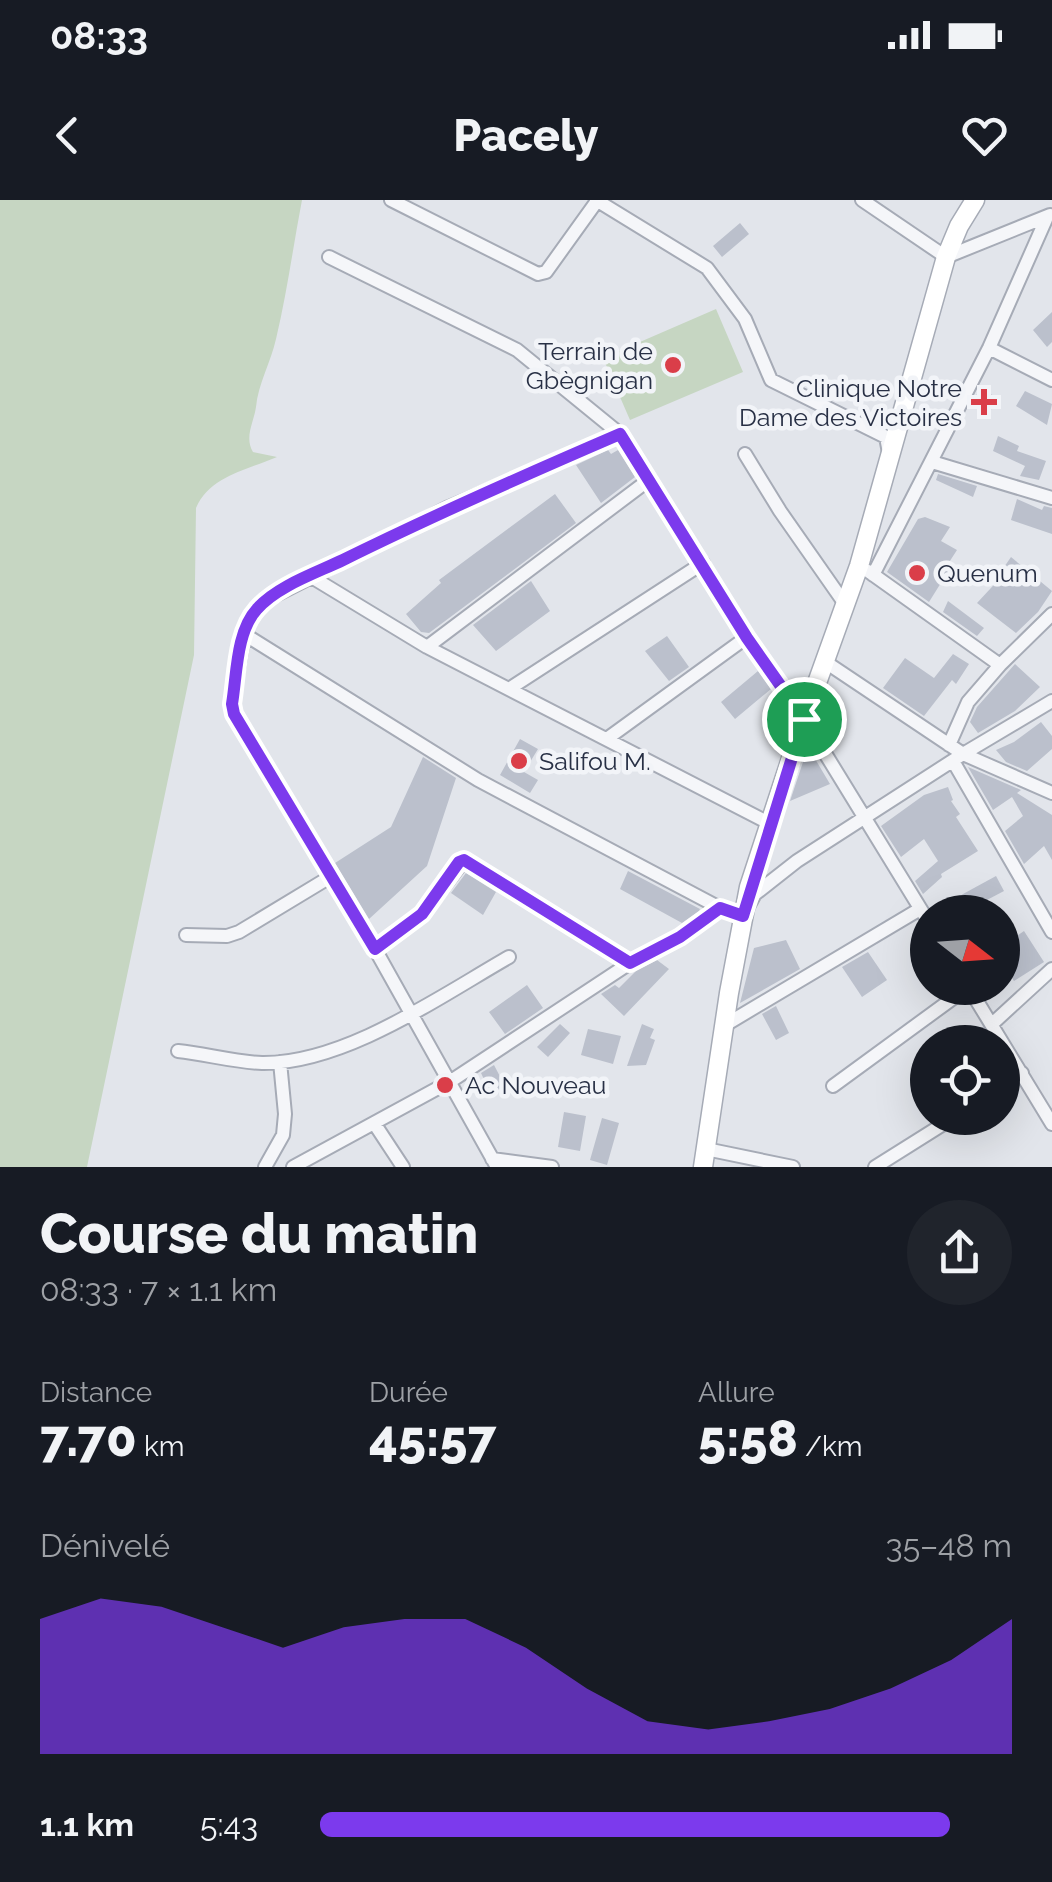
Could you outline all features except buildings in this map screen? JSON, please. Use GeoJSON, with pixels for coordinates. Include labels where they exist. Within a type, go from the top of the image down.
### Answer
{"type":"FeatureCollection","features":[{"type":"Feature","properties":{"kind":"main road"},"geometry":{"type":"LineString","coordinates":[[705,1158],[743,916],[824,662],[845,604],[866,570],[889,455],[946,256],[975,200]]}},
{"type":"Feature","properties":{"kind":"street"},"geometry":{"type":"LineString","coordinates":[[391,200],[538,274],[546,272],[597,200],[707,268],[745,319],[771,380],[886,438],[889,455]]}},
{"type":"Feature","properties":{"kind":"street"},"geometry":{"type":"LineString","coordinates":[[862,200],[946,256],[1050,216]]}},
{"type":"Feature","properties":{"kind":"street"},"geometry":{"type":"LineString","coordinates":[[1000,665],[866,570],[932,462],[1050,216]]}},
{"type":"Feature","properties":{"kind":"street"},"geometry":{"type":"LineString","coordinates":[[329,257],[517,350],[620,434],[747,638],[804,719],[912,895]]}},
{"type":"Feature","properties":{"kind":"street"},"geometry":{"type":"LineString","coordinates":[[989,348],[1052,380]]}},
{"type":"Feature","properties":{"kind":"street"},"geometry":{"type":"LineString","coordinates":[[552,1167],[495,1163],[375,949],[234,714],[232,704],[244,634],[254,611],[266,600],[449,507],[620,434]]}},
{"type":"Feature","properties":{"kind":"street"},"geometry":{"type":"LineString","coordinates":[[744,454],[845,604]]}},
{"type":"Feature","properties":{"kind":"street"},"geometry":{"type":"LineString","coordinates":[[932,462],[1052,498]]}},
{"type":"Feature","properties":{"kind":"street"},"geometry":{"type":"LineString","coordinates":[[427,646],[650,479]]}},
{"type":"Feature","properties":{"kind":"street"},"geometry":{"type":"LineString","coordinates":[[512,688],[703,562]]}},
{"type":"Feature","properties":{"kind":"street"},"geometry":{"type":"LineString","coordinates":[[310,576],[427,646],[770,823]]}},
{"type":"Feature","properties":{"kind":"street"},"geometry":{"type":"LineString","coordinates":[[949,745],[968,702],[1052,614]]}},
{"type":"Feature","properties":{"kind":"street"},"geometry":{"type":"LineString","coordinates":[[244,634],[478,780],[720,908],[743,916],[754,894],[768,882],[1052,701]]}},
{"type":"Feature","properties":{"kind":"street"},"geometry":{"type":"LineString","coordinates":[[608,738],[747,638]]}},
{"type":"Feature","properties":{"kind":"street"},"geometry":{"type":"LineString","coordinates":[[824,662],[949,745],[1052,932]]}},
{"type":"Feature","properties":{"kind":"street"},"geometry":{"type":"LineString","coordinates":[[958,758],[1052,793]]}},
{"type":"Feature","properties":{"kind":"street"},"geometry":{"type":"LineString","coordinates":[[375,949],[422,914],[464,860],[630,963]]}},
{"type":"Feature","properties":{"kind":"street"},"geometry":{"type":"LineString","coordinates":[[186,935],[227,936],[240,932],[330,877]]}},
{"type":"Feature","properties":{"kind":"street"},"geometry":{"type":"LineString","coordinates":[[293,1167],[450,1080],[720,908]]}},
{"type":"Feature","properties":{"kind":"street"},"geometry":{"type":"LineString","coordinates":[[725,1025],[910,923]]}},
{"type":"Feature","properties":{"kind":"street"},"geometry":{"type":"LineString","coordinates":[[178,1051],[260,1063],[325,1055],[410,1014],[509,957]]}},
{"type":"Feature","properties":{"kind":"street"},"geometry":{"type":"LineString","coordinates":[[992,1024],[1052,969]]}},
{"type":"Feature","properties":{"kind":"street"},"geometry":{"type":"LineString","coordinates":[[833,1086],[945,1005]]}},
{"type":"Feature","properties":{"kind":"street"},"geometry":{"type":"LineString","coordinates":[[979,1005],[1052,1124]]}},
{"type":"Feature","properties":{"kind":"street"},"geometry":{"type":"LineString","coordinates":[[265,1167],[283,1134],[286,1114],[280,1062]]}},
{"type":"Feature","properties":{"kind":"street"},"geometry":{"type":"LineString","coordinates":[[1040,1104],[1052,1094]]}},
{"type":"Feature","properties":{"kind":"street"},"geometry":{"type":"LineString","coordinates":[[374,1123],[403,1167]]}},
{"type":"Feature","properties":{"kind":"street"},"geometry":{"type":"LineString","coordinates":[[875,1167],[927,1135]]}},
{"type":"Feature","properties":{"kind":"street"},"geometry":{"type":"LineString","coordinates":[[902,1167],[903,1151]]}},
{"type":"Feature","properties":{"kind":"street"},"geometry":{"type":"LineString","coordinates":[[705,1158],[793,1167]]}},
{"type":"Feature","properties":{"kind":"green space"},"geometry":{"type":"Polygon","coordinates":[[[0,200],[302,200],[280,322],[249,435],[253,452],[277,457],[220,481],[196,508],[194,655],[87,1167],[0,1167],[0,200]]]}},
{"type":"Feature","properties":{"kind":"green space","name":"Terrain de Gbègnigan"},"geometry":{"type":"Polygon","coordinates":[[[716,309],[743,372],[630,420],[603,358],[716,309]]]}},
{"type":"Feature","properties":{"kind":"place","name":"Terrain de Gbègnigan"},"geometry":{"type":"Point","coordinates":[673,365]}},
{"type":"Feature","properties":{"kind":"place","name":"Clinique Notre Dame des Victoires"},"geometry":{"type":"Point","coordinates":[984,402]}},
{"type":"Feature","properties":{"kind":"place","name":"Quenum"},"geometry":{"type":"Point","coordinates":[917,573]}},
{"type":"Feature","properties":{"kind":"place","name":"Salifou M."},"geometry":{"type":"Point","coordinates":[519,761]}},
{"type":"Feature","properties":{"kind":"place","name":"Ac Nouveau"},"geometry":{"type":"Point","coordinates":[445,1085]}},
{"type":"Feature","properties":{"kind":"route"},"geometry":{"type":"LineString","coordinates":[[620,434],[747,638],[804,719],[743,916],[720,908],[680,937],[630,963],[464,860],[422,914],[375,949],[234,714],[232,704],[244,634],[254,611],[266,600],[449,507],[620,434]]}}]}
